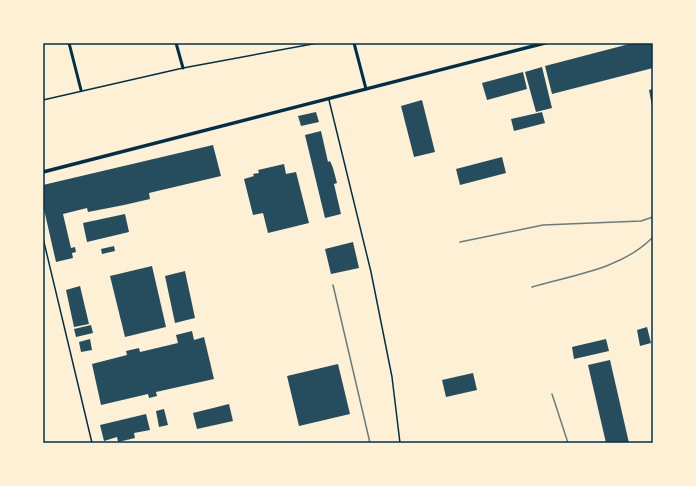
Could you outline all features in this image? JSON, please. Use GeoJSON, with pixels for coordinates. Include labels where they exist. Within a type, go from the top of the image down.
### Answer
{"type":"FeatureCollection","features":[{"type":"Feature","properties":{"kind":"street"},"geometry":{"type":"LineString","coordinates":[[69,43],[81,90]]}},
{"type":"Feature","properties":{"kind":"street"},"geometry":{"type":"LineString","coordinates":[[176,43],[183,68]]}},
{"type":"Feature","properties":{"kind":"street"},"geometry":{"type":"LineString","coordinates":[[354,43],[366,89]]}},
{"type":"Feature","properties":{"kind":"street"},"geometry":{"type":"LineString","coordinates":[[43,172],[545,43]]}},
{"type":"Feature","properties":{"kind":"lane"},"geometry":{"type":"LineString","coordinates":[[43,100],[81,90],[183,68],[318,43]]}},
{"type":"Feature","properties":{"kind":"lane"},"geometry":{"type":"LineString","coordinates":[[328,98],[371,272],[392,378],[400,443]]}},
{"type":"Feature","properties":{"kind":"lane"},"geometry":{"type":"LineString","coordinates":[[43,238],[92,443]]}},
{"type":"Feature","properties":{"kind":"building"},"geometry":{"type":"Polygon","coordinates":[[[633,43],[653,43],[653,68],[552,94],[545,66],[633,43]]]}},
{"type":"Feature","properties":{"kind":"building"},"geometry":{"type":"Polygon","coordinates":[[[542,67],[552,108],[536,112],[525,72],[542,67]]]}},
{"type":"Feature","properties":{"kind":"building"},"geometry":{"type":"Polygon","coordinates":[[[523,72],[527,89],[487,100],[482,83],[523,72]]]}},
{"type":"Feature","properties":{"kind":"building"},"geometry":{"type":"Polygon","coordinates":[[[653,89],[653,106],[652,106],[649,90],[653,89]]]}},
{"type":"Feature","properties":{"kind":"building"},"geometry":{"type":"Polygon","coordinates":[[[422,100],[435,152],[414,157],[401,106],[422,100]]]}},
{"type":"Feature","properties":{"kind":"building"},"geometry":{"type":"Polygon","coordinates":[[[316,112],[319,122],[301,126],[298,116],[316,112]]]}},
{"type":"Feature","properties":{"kind":"building"},"geometry":{"type":"Polygon","coordinates":[[[542,112],[545,123],[514,131],[511,119],[542,112]]]}},
{"type":"Feature","properties":{"kind":"building"},"geometry":{"type":"Polygon","coordinates":[[[321,131],[328,162],[330,161],[337,183],[334,184],[341,214],[325,218],[305,135],[321,131]]]}},
{"type":"Feature","properties":{"kind":"building"},"geometry":{"type":"Polygon","coordinates":[[[213,145],[221,176],[149,193],[150,199],[88,212],[87,208],[63,214],[71,248],[75,247],[76,252],[72,253],[73,258],[56,262],[43,205],[43,185],[213,145]]]}},
{"type":"Feature","properties":{"kind":"building"},"geometry":{"type":"Polygon","coordinates":[[[502,157],[506,173],[460,185],[456,169],[502,157]]]}},
{"type":"Feature","properties":{"kind":"building"},"geometry":{"type":"Polygon","coordinates":[[[284,164],[286,174],[296,172],[309,223],[268,233],[263,213],[253,215],[244,179],[254,176],[253,174],[259,173],[258,170],[284,164]]]}},
{"type":"Feature","properties":{"kind":"building"},"geometry":{"type":"Polygon","coordinates":[[[125,214],[129,232],[87,242],[83,223],[125,214]]]}},
{"type":"Feature","properties":{"kind":"building"},"geometry":{"type":"Polygon","coordinates":[[[353,242],[359,268],[331,274],[325,249],[353,242]]]}},
{"type":"Feature","properties":{"kind":"building"},"geometry":{"type":"Polygon","coordinates":[[[114,246],[115,251],[102,254],[101,249],[114,246]]]}},
{"type":"Feature","properties":{"kind":"building"},"geometry":{"type":"Polygon","coordinates":[[[152,266],[166,327],[125,337],[110,276],[152,266]]]}},
{"type":"Feature","properties":{"kind":"building"},"geometry":{"type":"Polygon","coordinates":[[[185,271],[195,318],[175,323],[165,276],[185,271]]]}},
{"type":"Feature","properties":{"kind":"building"},"geometry":{"type":"Polygon","coordinates":[[[80,286],[89,324],[74,327],[66,290],[80,286]]]}},
{"type":"Feature","properties":{"kind":"building"},"geometry":{"type":"Polygon","coordinates":[[[91,325],[93,333],[76,337],[74,329],[91,325]]]}},
{"type":"Feature","properties":{"kind":"building"},"geometry":{"type":"Polygon","coordinates":[[[647,327],[651,343],[640,346],[637,330],[647,327]]]}},
{"type":"Feature","properties":{"kind":"building"},"geometry":{"type":"Polygon","coordinates":[[[192,331],[194,340],[204,337],[214,379],[156,392],[157,396],[149,398],[148,394],[101,405],[92,364],[127,355],[126,351],[139,348],[140,352],[178,343],[176,335],[192,331]]]}},
{"type":"Feature","properties":{"kind":"building"},"geometry":{"type":"Polygon","coordinates":[[[90,339],[92,350],[81,352],[79,342],[90,339]]]}},
{"type":"Feature","properties":{"kind":"building"},"geometry":{"type":"Polygon","coordinates":[[[606,339],[609,351],[574,359],[572,347],[606,339]]]}},
{"type":"Feature","properties":{"kind":"building"},"geometry":{"type":"Polygon","coordinates":[[[610,360],[629,443],[606,443],[588,365],[610,360]]]}},
{"type":"Feature","properties":{"kind":"building"},"geometry":{"type":"Polygon","coordinates":[[[338,364],[350,414],[299,426],[287,376],[338,364]]]}},
{"type":"Feature","properties":{"kind":"building"},"geometry":{"type":"Polygon","coordinates":[[[473,373],[477,390],[446,397],[442,380],[473,373]]]}},
{"type":"Feature","properties":{"kind":"building"},"geometry":{"type":"Polygon","coordinates":[[[229,404],[233,421],[197,429],[193,413],[229,404]]]}},
{"type":"Feature","properties":{"kind":"building"},"geometry":{"type":"Polygon","coordinates":[[[164,409],[168,425],[159,427],[156,411],[164,409]]]}},
{"type":"Feature","properties":{"kind":"building"},"geometry":{"type":"Polygon","coordinates":[[[146,414],[150,430],[134,433],[135,438],[118,442],[117,437],[104,441],[100,425],[146,414]]]}},
{"type":"Feature","properties":{"kind":"railway"},"geometry":{"type":"LineString","coordinates":[[460,242],[543,225],[641,221],[653,217]]}},
{"type":"Feature","properties":{"kind":"railway"},"geometry":{"type":"LineString","coordinates":[[532,287],[596,270],[612,264],[641,248],[653,237]]}},
{"type":"Feature","properties":{"kind":"railway"},"geometry":{"type":"LineString","coordinates":[[333,285],[370,443]]}},
{"type":"Feature","properties":{"kind":"railway"},"geometry":{"type":"LineString","coordinates":[[552,394],[568,443]]}}]}
